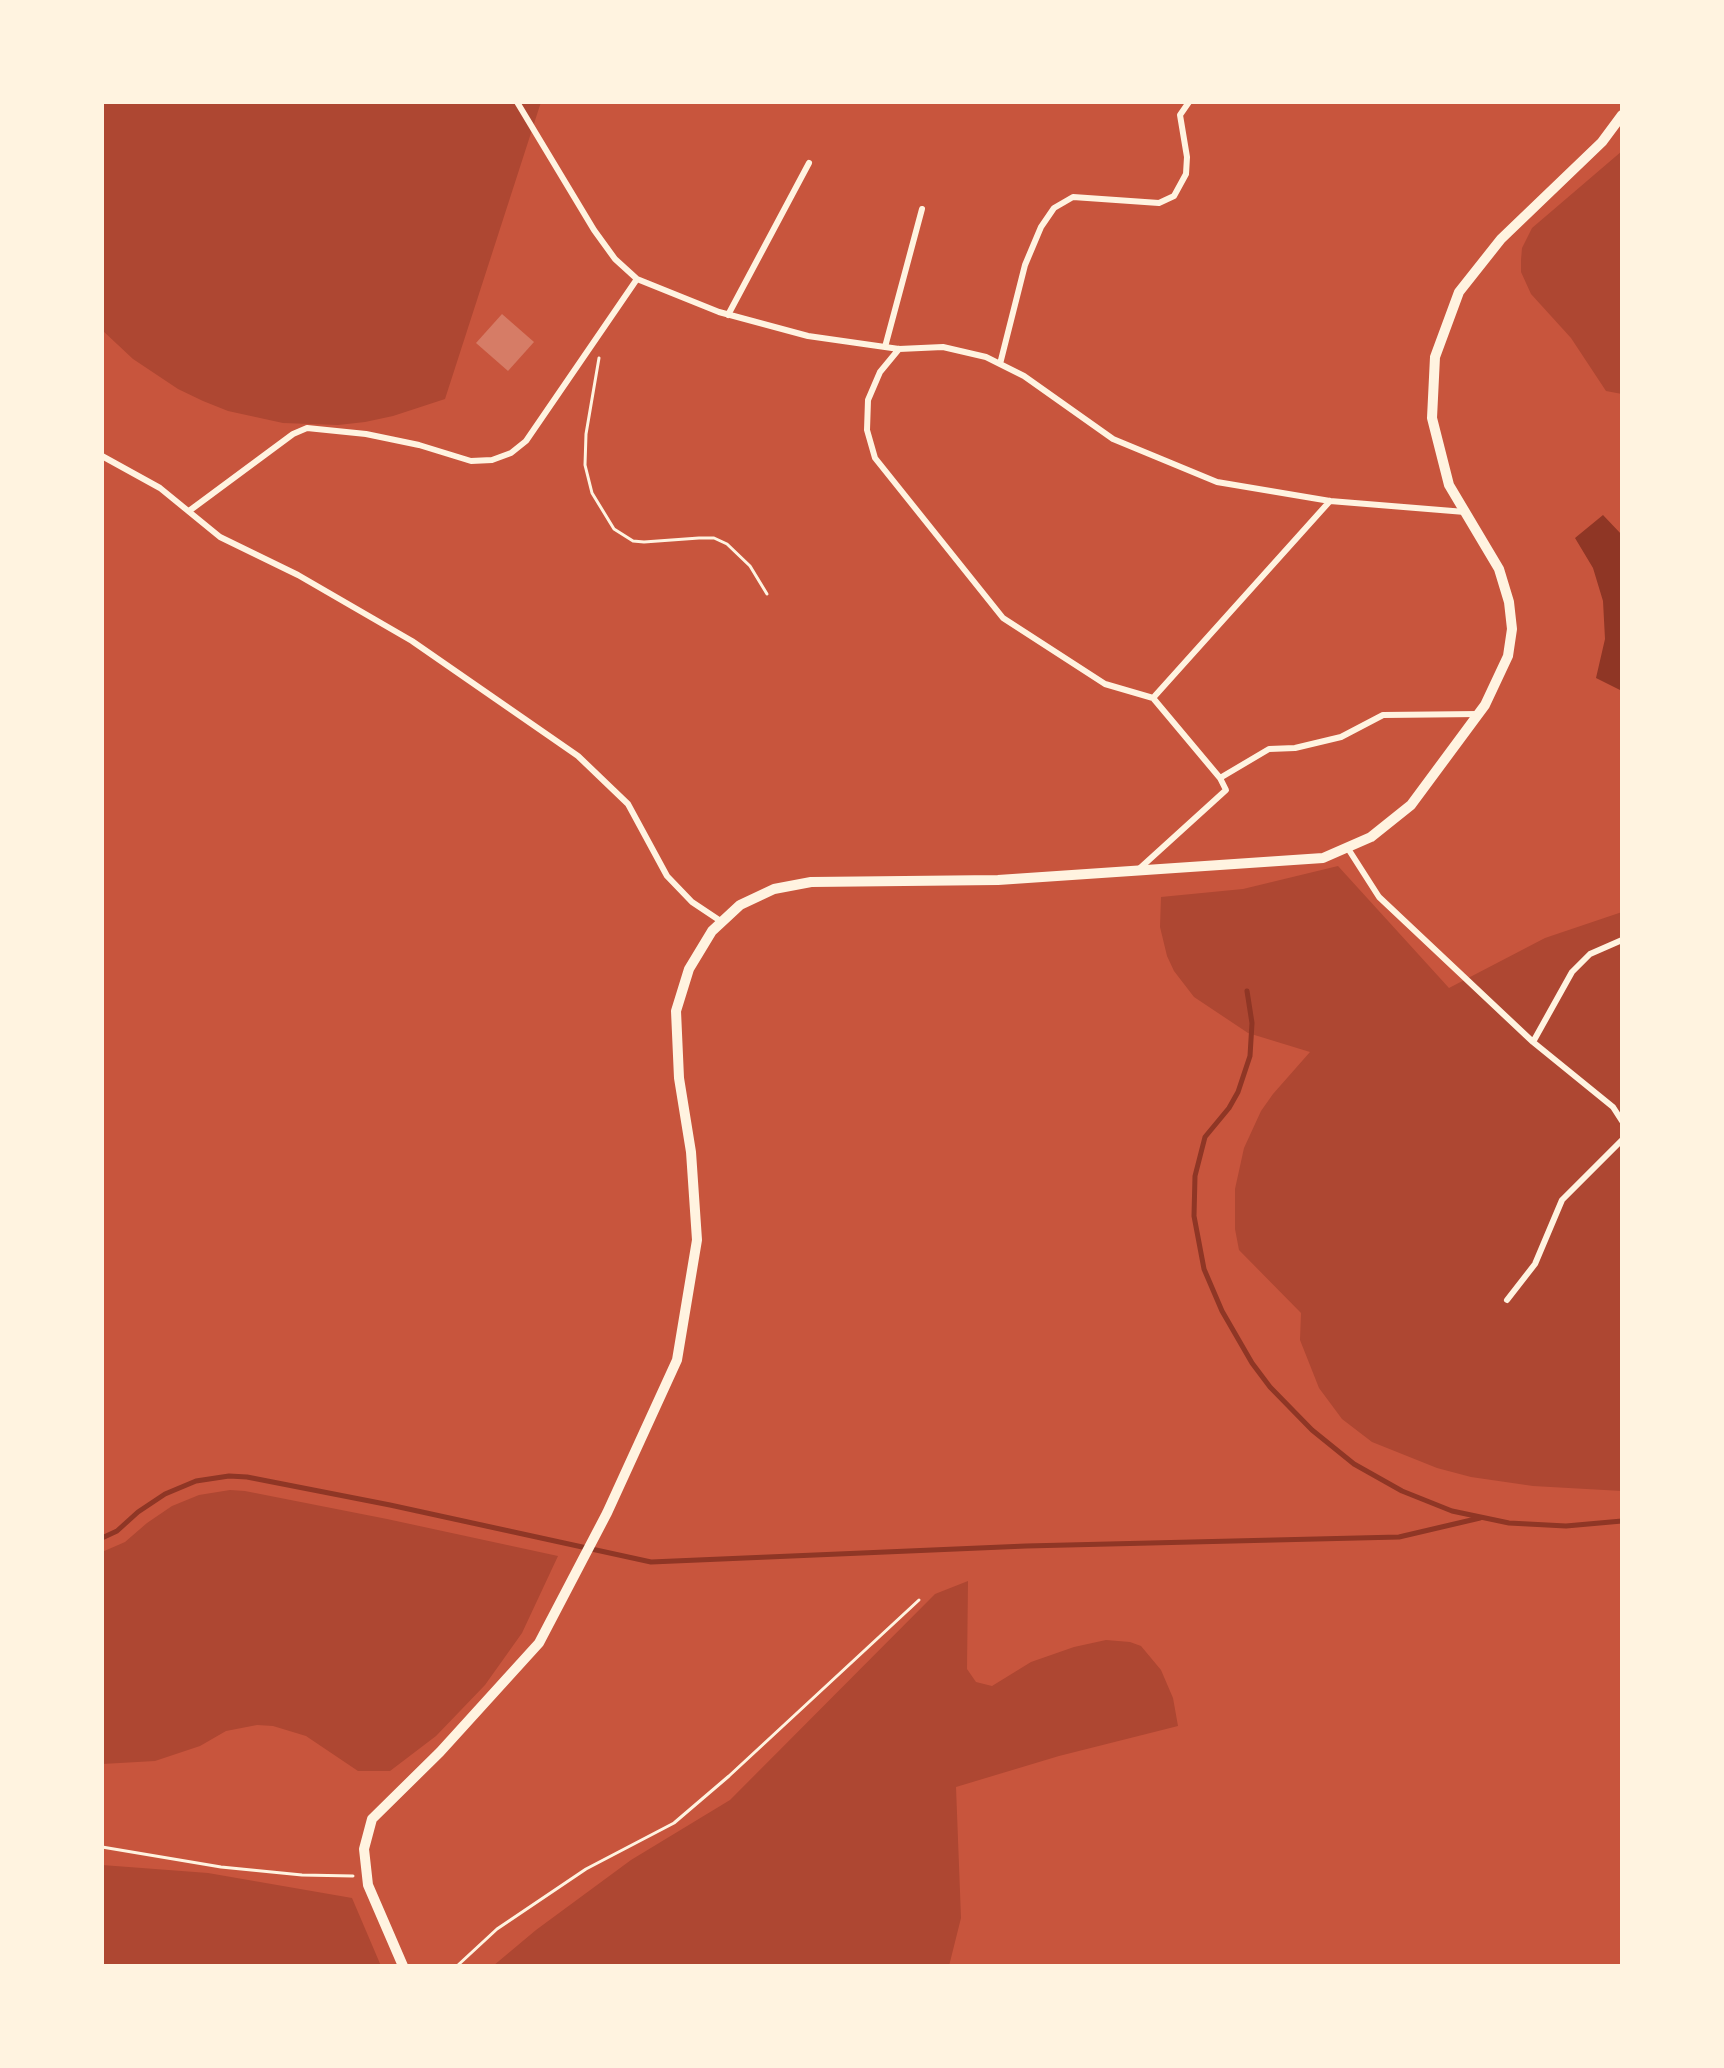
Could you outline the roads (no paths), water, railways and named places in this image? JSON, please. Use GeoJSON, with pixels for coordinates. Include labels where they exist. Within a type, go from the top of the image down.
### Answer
{"type":"FeatureCollection","features":[{"type":"Feature","properties":{"kind":"street"},"geometry":{"type":"LineString","coordinates":[[517,102],[594,230],[615,259],[636,279],[728,315],[808,336],[899,349],[943,347],[986,357],[1024,376],[1113,440],[1217,482],[1330,501],[1465,512]]}},
{"type":"Feature","properties":{"kind":"street"},"geometry":{"type":"LineString","coordinates":[[1000,364],[1025,265],[1041,227],[1054,208],[1073,198],[1159,203],[1174,196],[1186,174],[1187,157],[1180,115],[1189,102]]}},
{"type":"Feature","properties":{"kind":"street"},"geometry":{"type":"LineString","coordinates":[[403,1966],[368,1885],[364,1849],[372,1819],[440,1752],[538,1643],[607,1513],[677,1360],[697,1240],[691,1152],[679,1078],[676,1011],[689,969],[712,931],[740,905],[774,889],[811,882],[998,880],[1323,858],[1371,837],[1411,805],[1479,714],[1508,656],[1512,629],[1509,602],[1499,569],[1449,485],[1432,418],[1435,357],[1459,292],[1501,239],[1602,142],[1622,115]]}},
{"type":"Feature","properties":{"kind":"street"},"geometry":{"type":"LineString","coordinates":[[728,315],[809,163]]}},
{"type":"Feature","properties":{"kind":"street"},"geometry":{"type":"LineString","coordinates":[[885,347],[922,209]]}},
{"type":"Feature","properties":{"kind":"street"},"geometry":{"type":"LineString","coordinates":[[189,512],[293,434],[307,428],[366,434],[471,461],[492,460],[511,453],[526,441],[636,279]]}},
{"type":"Feature","properties":{"kind":"street"},"geometry":{"type":"LineString","coordinates":[[899,349],[880,372],[868,400],[867,430],[875,458],[1003,618],[1105,684],[1153,698],[1220,778],[1226,790],[1136,871]]}},
{"type":"Feature","properties":{"kind":"street"},"geometry":{"type":"LineString","coordinates":[[102,456],[160,488],[220,537],[298,575],[412,641],[578,756],[628,804],[667,876],[692,902],[722,922]]}},
{"type":"Feature","properties":{"kind":"street"},"geometry":{"type":"LineString","coordinates":[[1153,698],[1330,501]]}},
{"type":"Feature","properties":{"kind":"street"},"geometry":{"type":"LineString","coordinates":[[1220,778],[1269,749],[1295,748],[1341,737],[1383,715],[1479,714]]}},
{"type":"Feature","properties":{"kind":"street"},"geometry":{"type":"LineString","coordinates":[[1347,848],[1379,897],[1533,1042],[1613,1107],[1622,1121]]}},
{"type":"Feature","properties":{"kind":"street"},"geometry":{"type":"LineString","coordinates":[[1533,1042],[1572,972],[1590,954],[1622,940]]}},
{"type":"Feature","properties":{"kind":"street"},"geometry":{"type":"LineString","coordinates":[[1507,1300],[1535,1264],[1562,1200],[1622,1140]]}},
{"type":"Feature","properties":{"kind":"waterway"},"geometry":{"type":"LineString","coordinates":[[1247,991],[1252,1023],[1250,1056],[1238,1092],[1229,1108],[1205,1137],[1195,1176],[1194,1216],[1204,1269],[1222,1311],[1252,1363],[1270,1387],[1312,1430],[1354,1464],[1402,1491],[1452,1511],[1509,1523],[1566,1526],[1622,1521]]}},
{"type":"Feature","properties":{"kind":"waterway"},"geometry":{"type":"LineString","coordinates":[[102,1538],[117,1531],[138,1512],[165,1494],[196,1481],[229,1476],[247,1477],[390,1505],[651,1562],[1026,1546],[1399,1537],[1480,1518]]}}]}
